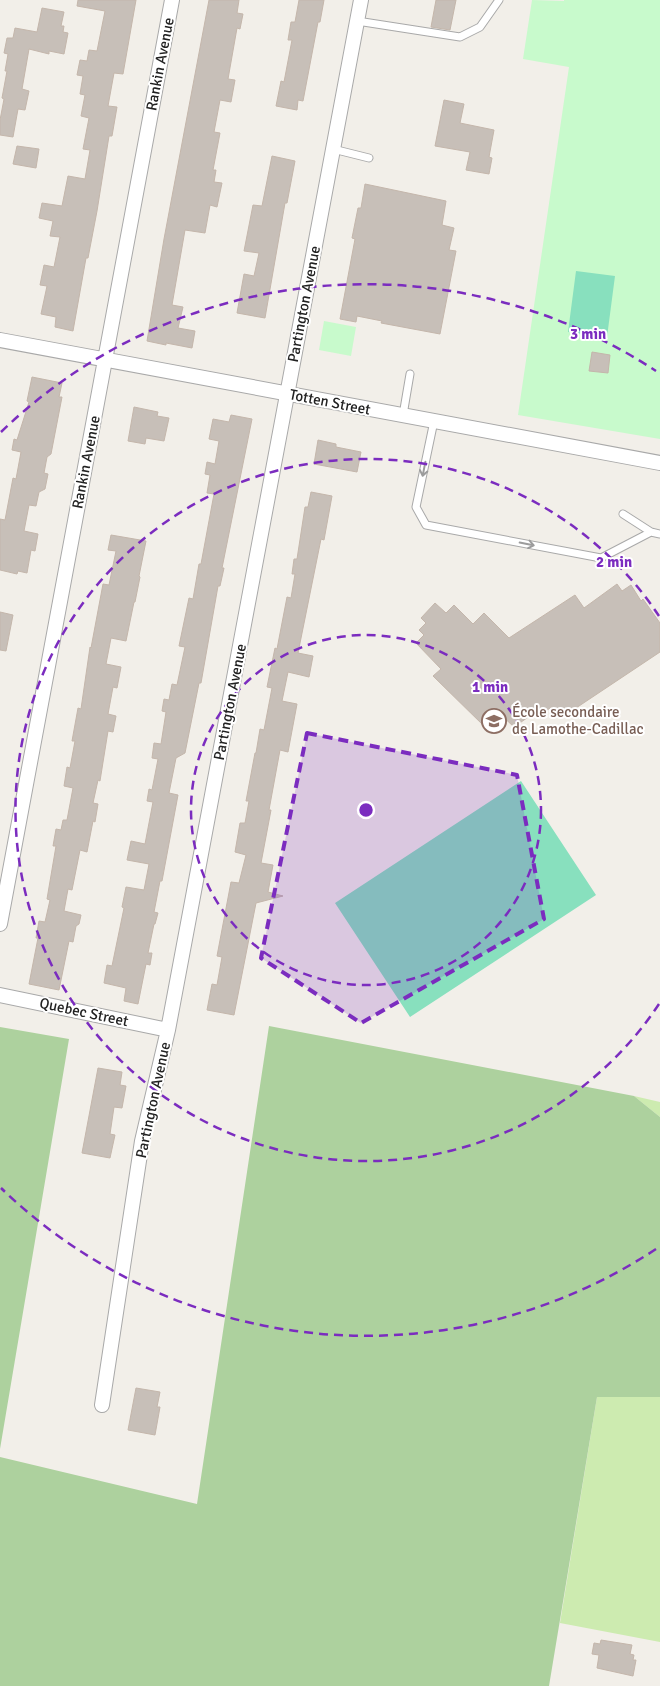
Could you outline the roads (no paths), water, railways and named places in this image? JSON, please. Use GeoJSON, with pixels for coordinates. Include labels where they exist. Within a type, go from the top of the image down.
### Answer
{"type":"FeatureCollection","features":[{"type":"Feature","properties":{"kind":"street","name":"Rankin Avenue"},"geometry":{"type":"LineString","coordinates":[[0,924],[172,0]]}},
{"type":"Feature","properties":{"kind":"street","name":"Partington Avenue"},"geometry":{"type":"LineString","coordinates":[[102,1405],[142,1140],[168,1030],[361,0]]}},
{"type":"Feature","properties":{"kind":"street","name":"Totten Street"},"geometry":{"type":"LineString","coordinates":[[0,340],[660,464]]}},
{"type":"Feature","properties":{"kind":"street","name":"Quebec Street"},"geometry":{"type":"LineString","coordinates":[[0,995],[168,1030]]}},
{"type":"Feature","properties":{"kind":"lane"},"geometry":{"type":"LineString","coordinates":[[357,21],[460,37],[480,26],[498,0]]}},
{"type":"Feature","properties":{"kind":"lane"},"geometry":{"type":"LineString","coordinates":[[333,149],[369,158]]}},
{"type":"Feature","properties":{"kind":"lane"},"geometry":{"type":"LineString","coordinates":[[403,415],[410,374]]}},
{"type":"Feature","properties":{"kind":"lane"},"geometry":{"type":"LineString","coordinates":[[434,421],[416,508],[426,525],[600,558],[651,532]]}},
{"type":"Feature","properties":{"kind":"lane"},"geometry":{"type":"LineString","coordinates":[[623,514],[651,532],[660,534]]}},
{"type":"Feature","properties":{"kind":"place","name":"École secondaire de Lamothe-Cadillac"},"geometry":{"type":"Point","coordinates":[494,721]}}]}
